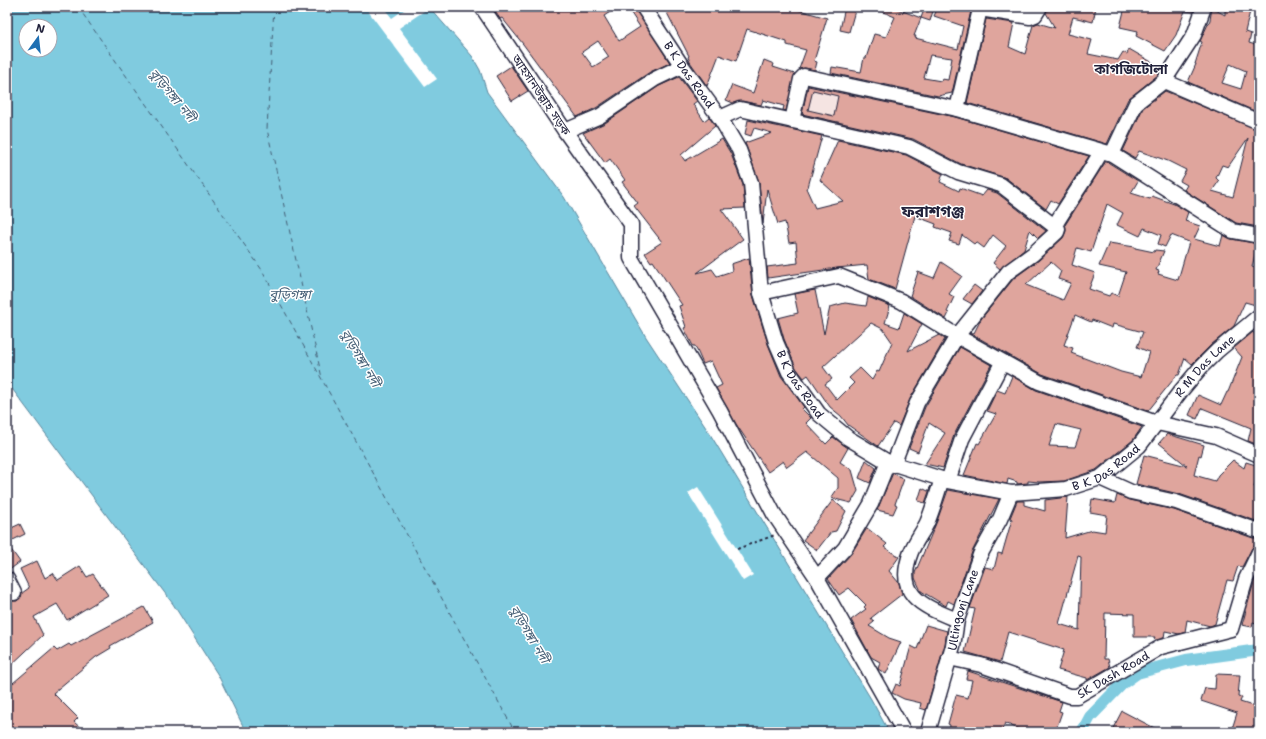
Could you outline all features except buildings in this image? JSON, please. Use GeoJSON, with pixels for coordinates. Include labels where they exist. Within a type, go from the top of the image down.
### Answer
{"type":"FeatureCollection","features":[{"type":"Feature","properties":{"kind":"street","name":"আহসানউল্লাহ সড়ক"},"geometry":{"type":"LineString","coordinates":[[482,7],[565,131],[603,182],[631,224],[631,258],[720,411],[785,531],[817,578],[904,732]]}},
{"type":"Feature","properties":{"kind":"street","name":"B K Das Road"},"geometry":{"type":"LineString","coordinates":[[643,7],[682,66],[720,118],[739,150],[751,183],[761,293],[776,342],[789,372],[820,414],[848,438],[890,463],[945,480],[1010,493],[1066,489],[1100,478],[1139,446],[1157,423]]}},
{"type":"Feature","properties":{"kind":"street"},"geometry":{"type":"LineString","coordinates":[[958,108],[980,8],[1030,17],[1035,15],[1040,7]]}},
{"type":"Feature","properties":{"kind":"street"},"geometry":{"type":"LineString","coordinates":[[1055,225],[1075,192],[1084,183],[1106,153],[1136,102],[1164,81],[1194,35],[1204,7]]}},
{"type":"Feature","properties":{"kind":"street"},"geometry":{"type":"LineString","coordinates":[[565,131],[600,116],[655,79],[682,66]]}},
{"type":"Feature","properties":{"kind":"street"},"geometry":{"type":"LineString","coordinates":[[792,121],[804,76],[958,108],[1106,153],[1233,230],[1259,236]]}},
{"type":"Feature","properties":{"kind":"street"},"geometry":{"type":"LineString","coordinates":[[1164,81],[1259,122]]}},
{"type":"Feature","properties":{"kind":"street"},"geometry":{"type":"LineString","coordinates":[[720,118],[740,109],[909,147],[958,172],[1001,185],[1055,225],[1058,229],[1057,232],[1033,254],[1008,272],[957,336],[917,403],[871,504],[845,548],[817,578]]}},
{"type":"Feature","properties":{"kind":"street"},"geometry":{"type":"LineString","coordinates":[[761,293],[839,276],[901,300],[1002,363],[1038,382],[1157,423],[1216,436],[1259,455]]}},
{"type":"Feature","properties":{"kind":"street","name":"R M Das Lane"},"geometry":{"type":"LineString","coordinates":[[1157,423],[1180,392],[1217,351],[1259,316]]}},
{"type":"Feature","properties":{"kind":"street"},"geometry":{"type":"LineString","coordinates":[[958,620],[925,607],[916,599],[908,588],[905,574],[911,552],[927,522],[962,439],[1002,363]]}},
{"type":"Feature","properties":{"kind":"street"},"geometry":{"type":"LineString","coordinates":[[1100,478],[1131,492],[1176,502],[1258,528]]}},
{"type":"Feature","properties":{"kind":"street","name":"Ultingonj Lane"},"geometry":{"type":"LineString","coordinates":[[928,732],[958,620],[980,555],[1000,519],[1010,493]]}},
{"type":"Feature","properties":{"kind":"street","name":"SK Dash Road"},"geometry":{"type":"LineString","coordinates":[[949,658],[981,665],[1073,697],[1161,647],[1231,629],[1246,578],[1259,552]]}},
{"type":"Feature","properties":{"kind":"street"},"geometry":{"type":"LineString","coordinates":[[7,579],[14,593]]}},
{"type":"Feature","properties":{"kind":"path"},"geometry":{"type":"LineString","coordinates":[[737,549],[785,531]]}},
{"type":"Feature","properties":{"kind":"shaded area"},"geometry":{"type":"Polygon","coordinates":[[[806,79],[857,88],[850,130],[796,119],[806,79]]]}},
{"type":"Feature","properties":{"kind":"water","name":"বুড়িগঙ্গা"},"geometry":{"type":"Polygon","coordinates":[[[7,7],[429,7],[472,56],[480,70],[487,92],[564,197],[646,337],[710,434],[871,699],[889,732],[246,732],[218,675],[173,604],[7,382],[7,7]]]}},
{"type":"Feature","properties":{"kind":"pier"},"geometry":{"type":"Polygon","coordinates":[[[365,7],[383,7],[392,18],[408,7],[430,7],[399,28],[437,79],[425,87],[365,7]]]}},
{"type":"Feature","properties":{"kind":"pier"},"geometry":{"type":"Polygon","coordinates":[[[698,487],[753,575],[743,581],[688,493],[698,487]]]}},
{"type":"Feature","properties":{"kind":"waterway"},"geometry":{"type":"LineString","coordinates":[[1082,732],[1090,717],[1123,683],[1137,673],[1186,660],[1259,650]]}},
{"type":"Feature","properties":{"kind":"ferry route"},"geometry":{"type":"LineString","coordinates":[[78,7],[262,270],[515,732]]}},
{"type":"Feature","properties":{"kind":"ferry route"},"geometry":{"type":"LineString","coordinates":[[274,7],[267,129],[322,378]]}},
{"type":"Feature","properties":{"kind":"district","name":"কাগজিটোলা"},"geometry":{"type":"Point","coordinates":[1131,69]}},
{"type":"Feature","properties":{"kind":"district","name":"ফরাশগঞ্জ"},"geometry":{"type":"Point","coordinates":[933,211]}},
{"type":"Feature","properties":{"kind":"water label","name":"বুড়িগঙ্গা নদী"},"geometry":{"type":"Point","coordinates":[173,95]}},
{"type":"Feature","properties":{"kind":"water label","name":"বুড়িগঙ্গা নদী"},"geometry":{"type":"Point","coordinates":[361,358]}},
{"type":"Feature","properties":{"kind":"water label","name":"বুড়িগঙ্গা নদী"},"geometry":{"type":"Point","coordinates":[530,634]}}]}
